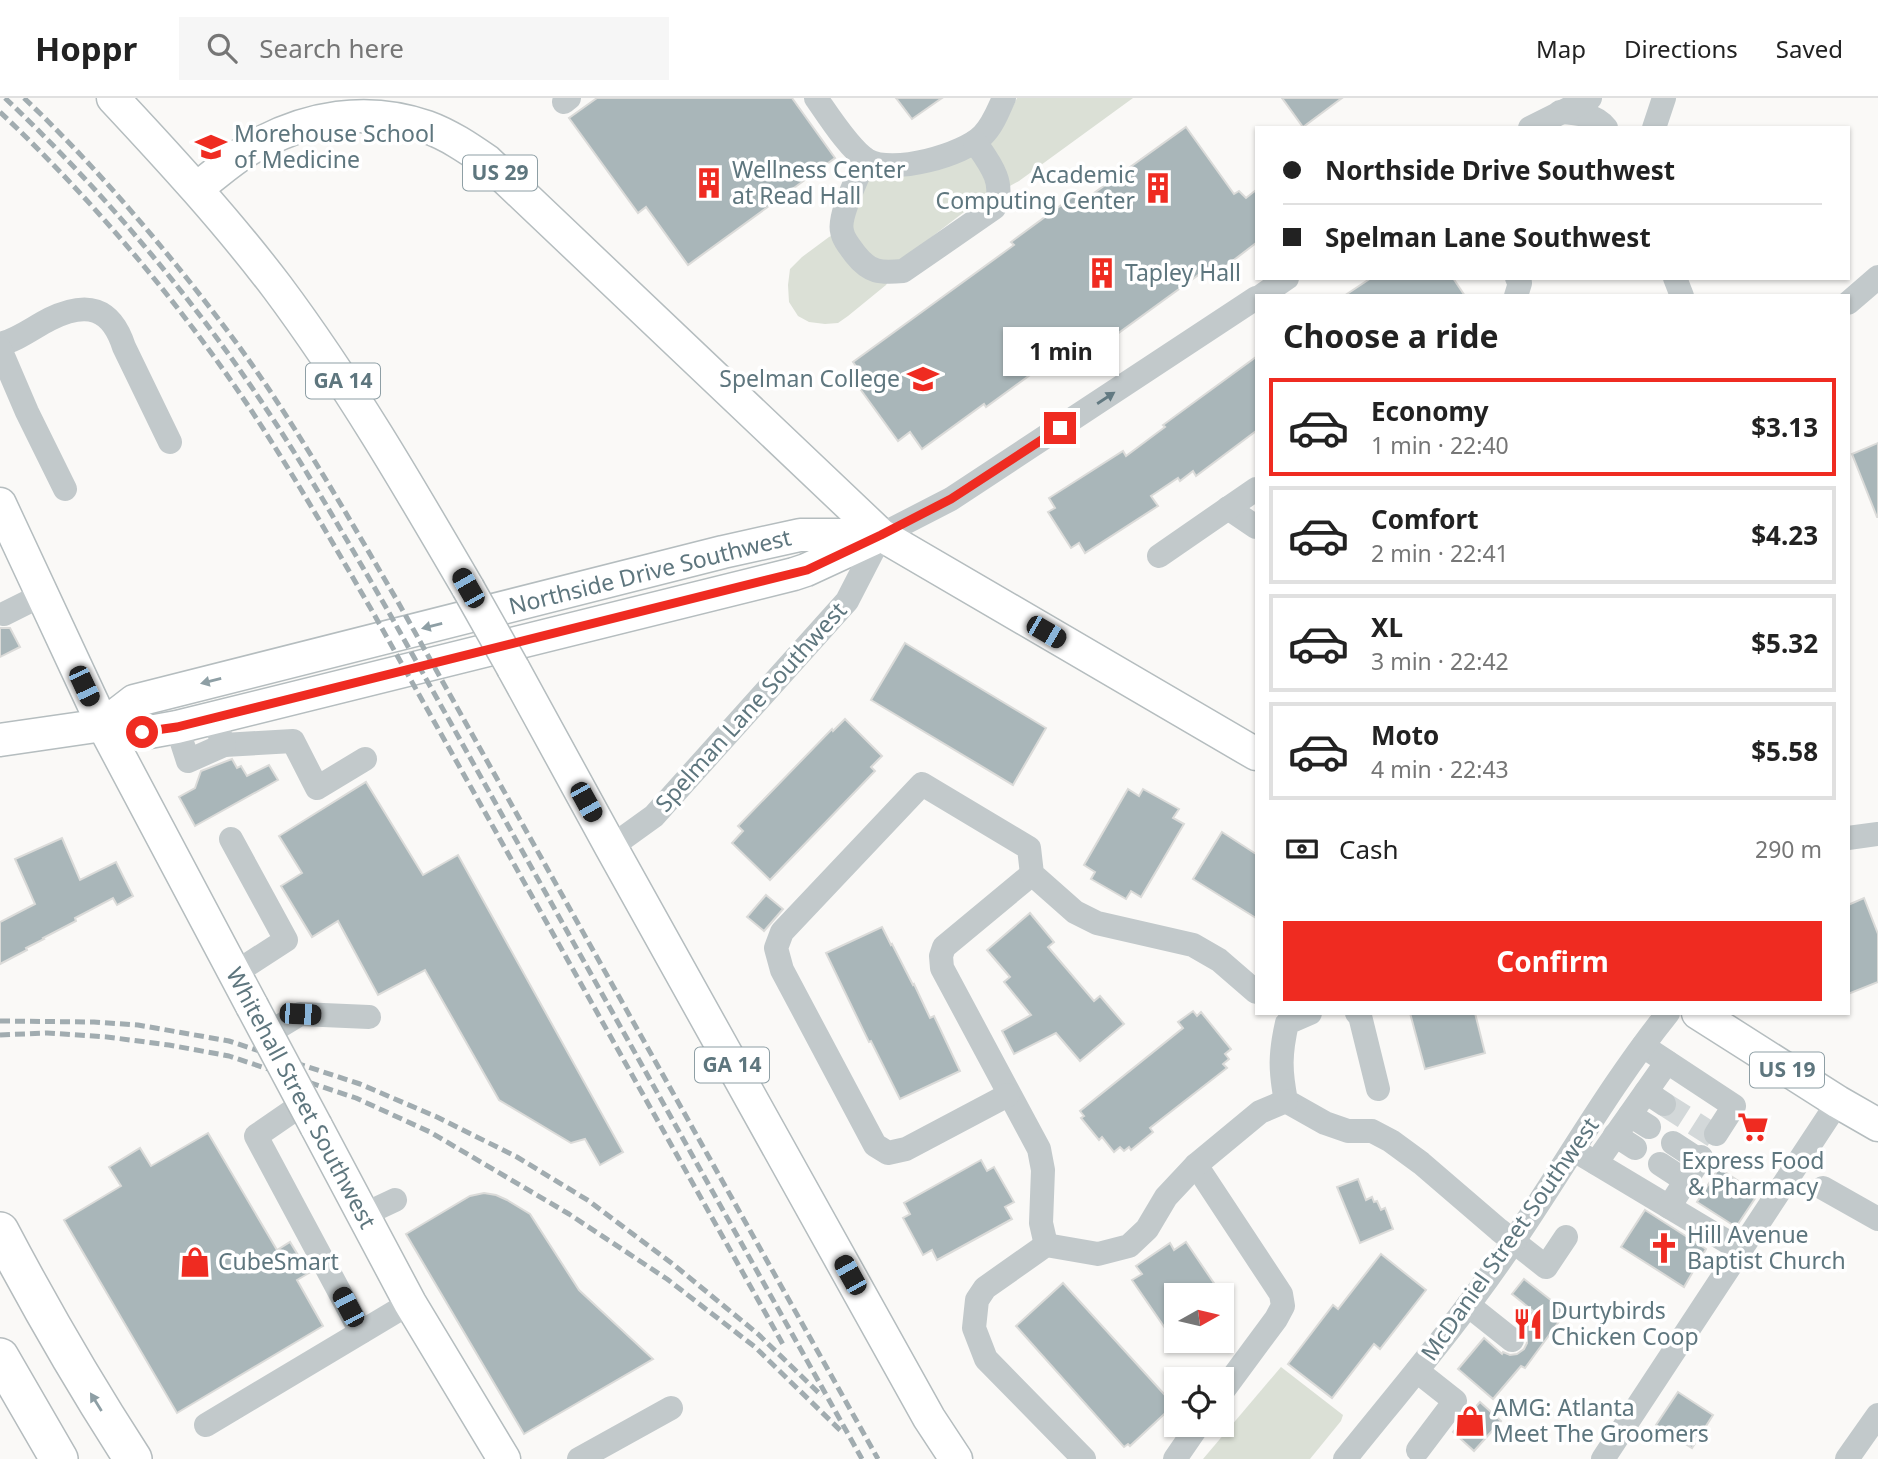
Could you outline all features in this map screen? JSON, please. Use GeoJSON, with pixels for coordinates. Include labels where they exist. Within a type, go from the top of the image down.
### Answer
{"type":"FeatureCollection","features":[{"type":"Feature","properties":{"kind":"highway"},"geometry":{"type":"LineString","coordinates":[[0,1231],[95,1402],[133,1459]]}},
{"type":"Feature","properties":{"kind":"highway"},"geometry":{"type":"LineString","coordinates":[[0,1357],[59,1459]]}},
{"type":"Feature","properties":{"kind":"main road"},"geometry":{"type":"LineString","coordinates":[[113,98],[197,188]]}},
{"type":"Feature","properties":{"kind":"main road","name":"US 29"},"geometry":{"type":"LineString","coordinates":[[197,188],[250,149],[279,133],[363,107],[428,127],[459,141],[487,161],[881,535]]}},
{"type":"Feature","properties":{"kind":"main road","name":"GA 14"},"geometry":{"type":"LineString","coordinates":[[197,188],[276,287],[346,384],[402,474],[513,668],[916,1394],[956,1459]]}},
{"type":"Feature","properties":{"kind":"main road","name":"Whitehall Street Southwest"},"geometry":{"type":"LineString","coordinates":[[0,504],[103,725],[410,1303],[504,1459]]}},
{"type":"Feature","properties":{"kind":"main road","name":"Northside Drive Southwest"},"geometry":{"type":"LineString","coordinates":[[103,725],[134,701],[723,552],[800,535],[881,535]]}},
{"type":"Feature","properties":{"kind":"main road"},"geometry":{"type":"LineString","coordinates":[[881,535],[1255,753]]}},
{"type":"Feature","properties":{"kind":"main road","name":"Northside Drive Southwest"},"geometry":{"type":"LineString","coordinates":[[0,740],[103,725],[144,733],[177,727],[218,732],[794,574],[881,535]]}},
{"type":"Feature","properties":{"kind":"main road","name":"US 19"},"geometry":{"type":"LineString","coordinates":[[1701,1015],[1878,1125]]}},
{"type":"Feature","properties":{"kind":"street"},"geometry":{"type":"LineString","coordinates":[[816,98],[865,159],[884,166],[935,159],[975,142],[996,117],[1004,98]]}},
{"type":"Feature","properties":{"kind":"street"},"geometry":{"type":"LineString","coordinates":[[1534,126],[1590,98]]}},
{"type":"Feature","properties":{"kind":"street"},"geometry":{"type":"LineString","coordinates":[[1655,126],[1664,98]]}},
{"type":"Feature","properties":{"kind":"street"},"geometry":{"type":"LineString","coordinates":[[1560,112],[1589,116],[1601,121],[1605,126]]}},
{"type":"Feature","properties":{"kind":"street"},"geometry":{"type":"LineString","coordinates":[[865,159],[843,215],[842,233],[867,268],[885,272],[903,271],[994,208],[998,201],[999,186],[993,167],[975,142]]}},
{"type":"Feature","properties":{"kind":"street"},"geometry":{"type":"LineString","coordinates":[[1850,301],[1878,277]]}},
{"type":"Feature","properties":{"kind":"street"},"geometry":{"type":"LineString","coordinates":[[1263,294],[1284,280]]}},
{"type":"Feature","properties":{"kind":"street"},"geometry":{"type":"LineString","coordinates":[[881,535],[951,499],[1255,300]]}},
{"type":"Feature","properties":{"kind":"street"},"geometry":{"type":"LineString","coordinates":[[0,344],[32,330],[50,318],[70,312],[91,309],[107,316],[119,333],[170,442]]}},
{"type":"Feature","properties":{"kind":"street"},"geometry":{"type":"LineString","coordinates":[[0,349],[65,489]]}},
{"type":"Feature","properties":{"kind":"street"},"geometry":{"type":"LineString","coordinates":[[1159,556],[1255,489]]}},
{"type":"Feature","properties":{"kind":"street"},"geometry":{"type":"LineString","coordinates":[[1228,508],[1255,526]]}},
{"type":"Feature","properties":{"kind":"street","name":"Spelman Lane Southwest"},"geometry":{"type":"LineString","coordinates":[[611,847],[654,816],[846,601],[881,535]]}},
{"type":"Feature","properties":{"kind":"street"},"geometry":{"type":"LineString","coordinates":[[4,614],[43,596]]}},
{"type":"Feature","properties":{"kind":"street"},"geometry":{"type":"LineString","coordinates":[[218,732],[293,741],[317,788],[365,759]]}},
{"type":"Feature","properties":{"kind":"street"},"geometry":{"type":"LineString","coordinates":[[1009,1095],[906,1149],[888,1153],[875,1145],[782,970],[776,948],[782,932],[922,784],[1029,848],[1032,874],[1075,912],[1097,923],[1192,946],[1219,960],[1255,991]]}},
{"type":"Feature","properties":{"kind":"street"},"geometry":{"type":"LineString","coordinates":[[1850,838],[1878,834]]}},
{"type":"Feature","properties":{"kind":"street"},"geometry":{"type":"LineString","coordinates":[[232,839],[286,940],[234,973]]}},
{"type":"Feature","properties":{"kind":"street"},"geometry":{"type":"LineString","coordinates":[[1032,874],[944,947],[941,956],[942,968],[1039,1149],[1043,1170],[1041,1223],[1046,1245]]}},
{"type":"Feature","properties":{"kind":"street"},"geometry":{"type":"LineString","coordinates":[[267,1034],[300,1014],[369,1017]]}},
{"type":"Feature","properties":{"kind":"street"},"geometry":{"type":"LineString","coordinates":[[1359,1015],[1378,1089]]}},
{"type":"Feature","properties":{"kind":"street","name":"McDaniel Street Southwest"},"geometry":{"type":"LineString","coordinates":[[1345,1459],[1468,1306],[1666,1015]]}},
{"type":"Feature","properties":{"kind":"street"},"geometry":{"type":"LineString","coordinates":[[1282,1018],[1281,1074],[1286,1101]]}},
{"type":"Feature","properties":{"kind":"street"},"geometry":{"type":"LineString","coordinates":[[1643,1046],[1734,1106],[1716,1134]]}},
{"type":"Feature","properties":{"kind":"street"},"geometry":{"type":"LineString","coordinates":[[1596,1163],[1625,1142],[1655,1098],[1667,1062]]}},
{"type":"Feature","properties":{"kind":"street"},"geometry":{"type":"LineString","coordinates":[[1084,1459],[986,1359],[974,1328],[977,1300],[985,1287],[1046,1245],[1098,1254],[1129,1246],[1147,1229],[1166,1197],[1196,1166],[1260,1112],[1286,1101]]}},
{"type":"Feature","properties":{"kind":"street"},"geometry":{"type":"LineString","coordinates":[[1286,1101],[1325,1123],[1348,1131],[1372,1131],[1391,1142],[1421,1163],[1546,1267],[1566,1237]]}},
{"type":"Feature","properties":{"kind":"street"},"geometry":{"type":"LineString","coordinates":[[1603,1459],[1838,1102]]}},
{"type":"Feature","properties":{"kind":"street"},"geometry":{"type":"LineString","coordinates":[[310,1115],[256,1136],[361,1332]]}},
{"type":"Feature","properties":{"kind":"street"},"geometry":{"type":"LineString","coordinates":[[1669,1207],[1700,1158],[1674,1143]]}},
{"type":"Feature","properties":{"kind":"street"},"geometry":{"type":"LineString","coordinates":[[1574,1150],[1741,1250]]}},
{"type":"Feature","properties":{"kind":"street"},"geometry":{"type":"LineString","coordinates":[[1660,1164],[1686,1181]]}},
{"type":"Feature","properties":{"kind":"street"},"geometry":{"type":"LineString","coordinates":[[1196,1166],[1281,1294],[1283,1306],[1276,1319],[1234,1376]]}},
{"type":"Feature","properties":{"kind":"street"},"geometry":{"type":"LineString","coordinates":[[1823,1188],[1878,1219]]}},
{"type":"Feature","properties":{"kind":"street"},"geometry":{"type":"LineString","coordinates":[[363,1215],[395,1200]]}},
{"type":"Feature","properties":{"kind":"street"},"geometry":{"type":"LineString","coordinates":[[206,1424],[410,1303]]}},
{"type":"Feature","properties":{"kind":"street"},"geometry":{"type":"LineString","coordinates":[[1468,1306],[1512,1340]]}},
{"type":"Feature","properties":{"kind":"street"},"geometry":{"type":"LineString","coordinates":[[1417,1371],[1455,1401],[1418,1450]]}},
{"type":"Feature","properties":{"kind":"street"},"geometry":{"type":"LineString","coordinates":[[579,1459],[671,1408]]}},
{"type":"Feature","properties":{"kind":"street"},"geometry":{"type":"LineString","coordinates":[[1847,1459],[1878,1415]]}},
{"type":"Feature","properties":{"kind":"street"},"geometry":{"type":"LineString","coordinates":[[1175,1459],[1190,1437]]}},
{"type":"Feature","properties":{"kind":"shaded area"},"geometry":{"type":"Polygon","coordinates":[[[1017,98],[1133,98],[1019,181],[968,209],[903,259],[886,285],[838,323],[809,322],[798,316],[789,302],[790,269],[829,237],[849,227],[868,170],[1004,125],[1017,98]]]}},
{"type":"Feature","properties":{"kind":"shaded area"},"geometry":{"type":"Polygon","coordinates":[[[1281,1367],[1343,1415],[1310,1459],[1203,1459],[1222,1437],[1234,1437],[1234,1422],[1281,1367]]]}},
{"type":"Feature","properties":{"kind":"building","name":"Wellness Center at Read Hall"},"geometry":{"type":"Polygon","coordinates":[[[597,98],[792,98],[835,158],[688,265],[646,207],[638,213],[569,118],[597,98]]]}},
{"type":"Feature","properties":{"kind":"building"},"geometry":{"type":"Polygon","coordinates":[[[896,98],[942,98],[912,119],[896,98]]]}},
{"type":"Feature","properties":{"kind":"building"},"geometry":{"type":"Polygon","coordinates":[[[1282,98],[1342,98],[1304,126],[1282,98]]]}},
{"type":"Feature","properties":{"kind":"building"},"geometry":{"type":"Polygon","coordinates":[[[1186,127],[1234,194],[1239,191],[1246,198],[1255,191],[1255,244],[1213,276],[1208,268],[1091,353],[1081,338],[986,407],[984,404],[922,449],[910,432],[898,441],[858,386],[866,380],[853,362],[1014,245],[1011,242],[1075,195],[1080,203],[1186,127]]]}},
{"type":"Feature","properties":{"kind":"building"},"geometry":{"type":"Polygon","coordinates":[[[1368,280],[1454,280],[1464,294],[1347,294],[1368,280]]]}},
{"type":"Feature","properties":{"kind":"building"},"geometry":{"type":"Polygon","coordinates":[[[1255,358],[1255,432],[1196,476],[1193,471],[1151,496],[1158,506],[1085,553],[1079,543],[1071,548],[1048,512],[1055,508],[1049,498],[1123,451],[1126,456],[1165,427],[1163,425],[1255,358]]]}},
{"type":"Feature","properties":{"kind":"building"},"geometry":{"type":"Polygon","coordinates":[[[1878,443],[1878,517],[1877,517],[1852,454],[1878,443]]]}},
{"type":"Feature","properties":{"kind":"building"},"geometry":{"type":"Polygon","coordinates":[[[0,628],[10,628],[20,647],[0,657],[0,628]]]}},
{"type":"Feature","properties":{"kind":"building"},"geometry":{"type":"Polygon","coordinates":[[[905,643],[1046,728],[1013,785],[871,700],[905,643]]]}},
{"type":"Feature","properties":{"kind":"building"},"geometry":{"type":"Polygon","coordinates":[[[845,719],[882,756],[871,767],[875,771],[770,880],[732,843],[743,831],[738,826],[832,729],[833,731],[845,719]]]}},
{"type":"Feature","properties":{"kind":"building"},"geometry":{"type":"Polygon","coordinates":[[[232,759],[237,768],[241,766],[247,776],[269,765],[278,780],[195,826],[179,797],[195,788],[201,771],[232,759]]]}},
{"type":"Feature","properties":{"kind":"building"},"geometry":{"type":"Polygon","coordinates":[[[366,782],[423,875],[458,855],[623,1152],[600,1165],[585,1139],[571,1143],[499,1100],[425,970],[378,995],[338,921],[312,937],[281,886],[302,873],[279,836],[366,782]]]}},
{"type":"Feature","properties":{"kind":"building"},"geometry":{"type":"Polygon","coordinates":[[[1128,789],[1139,796],[1143,789],[1179,809],[1173,818],[1184,824],[1141,897],[1131,891],[1126,899],[1091,879],[1095,872],[1084,865],[1128,789]]]}},
{"type":"Feature","properties":{"kind":"building"},"geometry":{"type":"Polygon","coordinates":[[[1222,832],[1255,853],[1255,917],[1193,879],[1222,832]]]}},
{"type":"Feature","properties":{"kind":"building"},"geometry":{"type":"Polygon","coordinates":[[[62,838],[80,880],[116,862],[133,896],[117,905],[113,898],[0,964],[0,922],[35,904],[15,859],[62,838]]]}},
{"type":"Feature","properties":{"kind":"building"},"geometry":{"type":"Polygon","coordinates":[[[766,895],[783,909],[764,931],[747,917],[766,895]]]}},
{"type":"Feature","properties":{"kind":"building"},"geometry":{"type":"Polygon","coordinates":[[[1864,898],[1878,934],[1878,982],[1850,993],[1850,904],[1864,898]]]}},
{"type":"Feature","properties":{"kind":"building"},"geometry":{"type":"Polygon","coordinates":[[[1030,913],[1054,942],[1048,947],[1094,1001],[1100,996],[1124,1024],[1080,1061],[1056,1033],[1014,1054],[1002,1031],[1031,1015],[1004,982],[1010,977],[987,950],[1030,913]]]}},
{"type":"Feature","properties":{"kind":"building"},"geometry":{"type":"Polygon","coordinates":[[[882,927],[930,1018],[934,1016],[960,1071],[900,1099],[826,953],[882,927]]]}},
{"type":"Feature","properties":{"kind":"building"},"geometry":{"type":"Polygon","coordinates":[[[1193,1011],[1197,1016],[1201,1012],[1231,1049],[1225,1054],[1229,1059],[1223,1064],[1227,1068],[1150,1128],[1153,1132],[1131,1150],[1129,1147],[1124,1151],[1120,1147],[1114,1152],[1102,1137],[1099,1140],[1081,1118],[1084,1116],[1080,1111],[1183,1028],[1178,1022],[1193,1011]]]}},
{"type":"Feature","properties":{"kind":"building"},"geometry":{"type":"Polygon","coordinates":[[[1411,1015],[1476,1015],[1485,1053],[1425,1069],[1411,1015]]]}},
{"type":"Feature","properties":{"kind":"building","name":"CubeSmart"},"geometry":{"type":"Polygon","coordinates":[[[208,1133],[277,1250],[290,1242],[309,1273],[297,1280],[323,1326],[177,1413],[64,1220],[121,1186],[109,1167],[140,1148],[151,1166],[208,1133]]]}},
{"type":"Feature","properties":{"kind":"building"},"geometry":{"type":"Polygon","coordinates":[[[981,1160],[987,1171],[994,1167],[1014,1202],[1005,1207],[1012,1219],[937,1260],[932,1250],[923,1255],[903,1218],[910,1214],[904,1203],[981,1160]]]}},
{"type":"Feature","properties":{"kind":"building"},"geometry":{"type":"Polygon","coordinates":[[[1719,1168],[1758,1194],[1736,1227],[1697,1202],[1719,1168]]]}},
{"type":"Feature","properties":{"kind":"building"},"geometry":{"type":"Polygon","coordinates":[[[1358,1179],[1366,1200],[1372,1197],[1381,1210],[1385,1208],[1393,1229],[1360,1243],[1337,1187],[1358,1179]]]}},
{"type":"Feature","properties":{"kind":"building"},"geometry":{"type":"Polygon","coordinates":[[[484,1193],[507,1200],[530,1214],[579,1290],[653,1359],[524,1434],[406,1234],[470,1196],[484,1193]]]}},
{"type":"Feature","properties":{"kind":"building","name":"Hill Avenue Baptist Church"},"geometry":{"type":"Polygon","coordinates":[[[1645,1210],[1706,1249],[1684,1287],[1621,1247],[1645,1210]]]}},
{"type":"Feature","properties":{"kind":"building"},"geometry":{"type":"Polygon","coordinates":[[[1186,1242],[1214,1283],[1164,1283],[1164,1327],[1132,1280],[1142,1274],[1136,1266],[1170,1243],[1174,1250],[1186,1242]]]}},
{"type":"Feature","properties":{"kind":"building"},"geometry":{"type":"Polygon","coordinates":[[[1381,1254],[1426,1290],[1380,1349],[1374,1344],[1332,1398],[1288,1364],[1333,1305],[1338,1309],[1381,1254]]]}},
{"type":"Feature","properties":{"kind":"building"},"geometry":{"type":"Polygon","coordinates":[[[1524,1279],[1566,1312],[1525,1368],[1521,1366],[1493,1399],[1458,1369],[1484,1338],[1502,1354],[1517,1354],[1524,1349],[1527,1343],[1526,1335],[1521,1328],[1533,1311],[1512,1294],[1524,1279]]]}},
{"type":"Feature","properties":{"kind":"building"},"geometry":{"type":"Polygon","coordinates":[[[1063,1283],[1164,1394],[1164,1414],[1130,1446],[1128,1444],[1124,1447],[1016,1326],[1063,1283]]]}},
{"type":"Feature","properties":{"kind":"building"},"geometry":{"type":"Polygon","coordinates":[[[1678,1392],[1713,1415],[1692,1448],[1656,1425],[1678,1392]]]}},
{"type":"Feature","properties":{"kind":"building"},"geometry":{"type":"Polygon","coordinates":[[[1480,1402],[1501,1421],[1474,1451],[1453,1432],[1480,1402]]]}},
{"type":"Feature","properties":{"kind":"tunnel"},"geometry":{"type":"LineString","coordinates":[[1664,1104],[1714,1136]]}},
{"type":"Feature","properties":{"kind":"railway"},"geometry":{"type":"LineString","coordinates":[[5,98],[75,168],[173,281],[233,361],[294,452],[387,609],[862,1459]]}},
{"type":"Feature","properties":{"kind":"railway"},"geometry":{"type":"LineString","coordinates":[[24,98],[104,180],[177,266],[250,361],[305,445],[398,602],[878,1459]]}},
{"type":"Feature","properties":{"kind":"railway"},"geometry":{"type":"LineString","coordinates":[[0,112],[68,180],[164,290],[266,433],[375,616],[785,1348]]}},
{"type":"Feature","properties":{"kind":"railway"},"geometry":{"type":"LineString","coordinates":[[0,1021],[138,1025],[229,1041],[360,1084],[437,1117],[517,1157],[589,1201],[674,1265],[758,1334],[822,1396]]}},
{"type":"Feature","properties":{"kind":"railway"},"geometry":{"type":"LineString","coordinates":[[0,1035],[47,1033],[107,1037],[229,1056],[356,1098],[430,1132],[569,1214],[667,1279],[755,1347],[841,1431]]}},
{"type":"Feature","properties":{"kind":"place","name":"Morehouse School of Medicine"},"geometry":{"type":"Point","coordinates":[211,147]}},
{"type":"Feature","properties":{"kind":"place","name":"Wellness Center at Read Hall"},"geometry":{"type":"Point","coordinates":[709,183]}},
{"type":"Feature","properties":{"kind":"place","name":"Academic Computing Center"},"geometry":{"type":"Point","coordinates":[1158,188]}},
{"type":"Feature","properties":{"kind":"place","name":"Tapley Hall"},"geometry":{"type":"Point","coordinates":[1102,273]}},
{"type":"Feature","properties":{"kind":"place","name":"Spelman College"},"geometry":{"type":"Point","coordinates":[923,379]}},
{"type":"Feature","properties":{"kind":"place","name":"Express Food & Pharmacy"},"geometry":{"type":"Point","coordinates":[1753,1127]}},
{"type":"Feature","properties":{"kind":"place","name":"Hill Avenue Baptist Church"},"geometry":{"type":"Point","coordinates":[1664,1248]}},
{"type":"Feature","properties":{"kind":"place","name":"CubeSmart"},"geometry":{"type":"Point","coordinates":[195,1262]}},
{"type":"Feature","properties":{"kind":"place","name":"Durtybirds Chicken Coop"},"geometry":{"type":"Point","coordinates":[1528,1324]}},
{"type":"Feature","properties":{"kind":"place","name":"AMG: Atlanta Meet The Groomers"},"geometry":{"type":"Point","coordinates":[1470,1421]}},
{"type":"Feature","properties":{"kind":"route"},"geometry":{"type":"LineString","coordinates":[[142,732],[177,727],[807,570],[951,499],[1060,428]]}}]}
